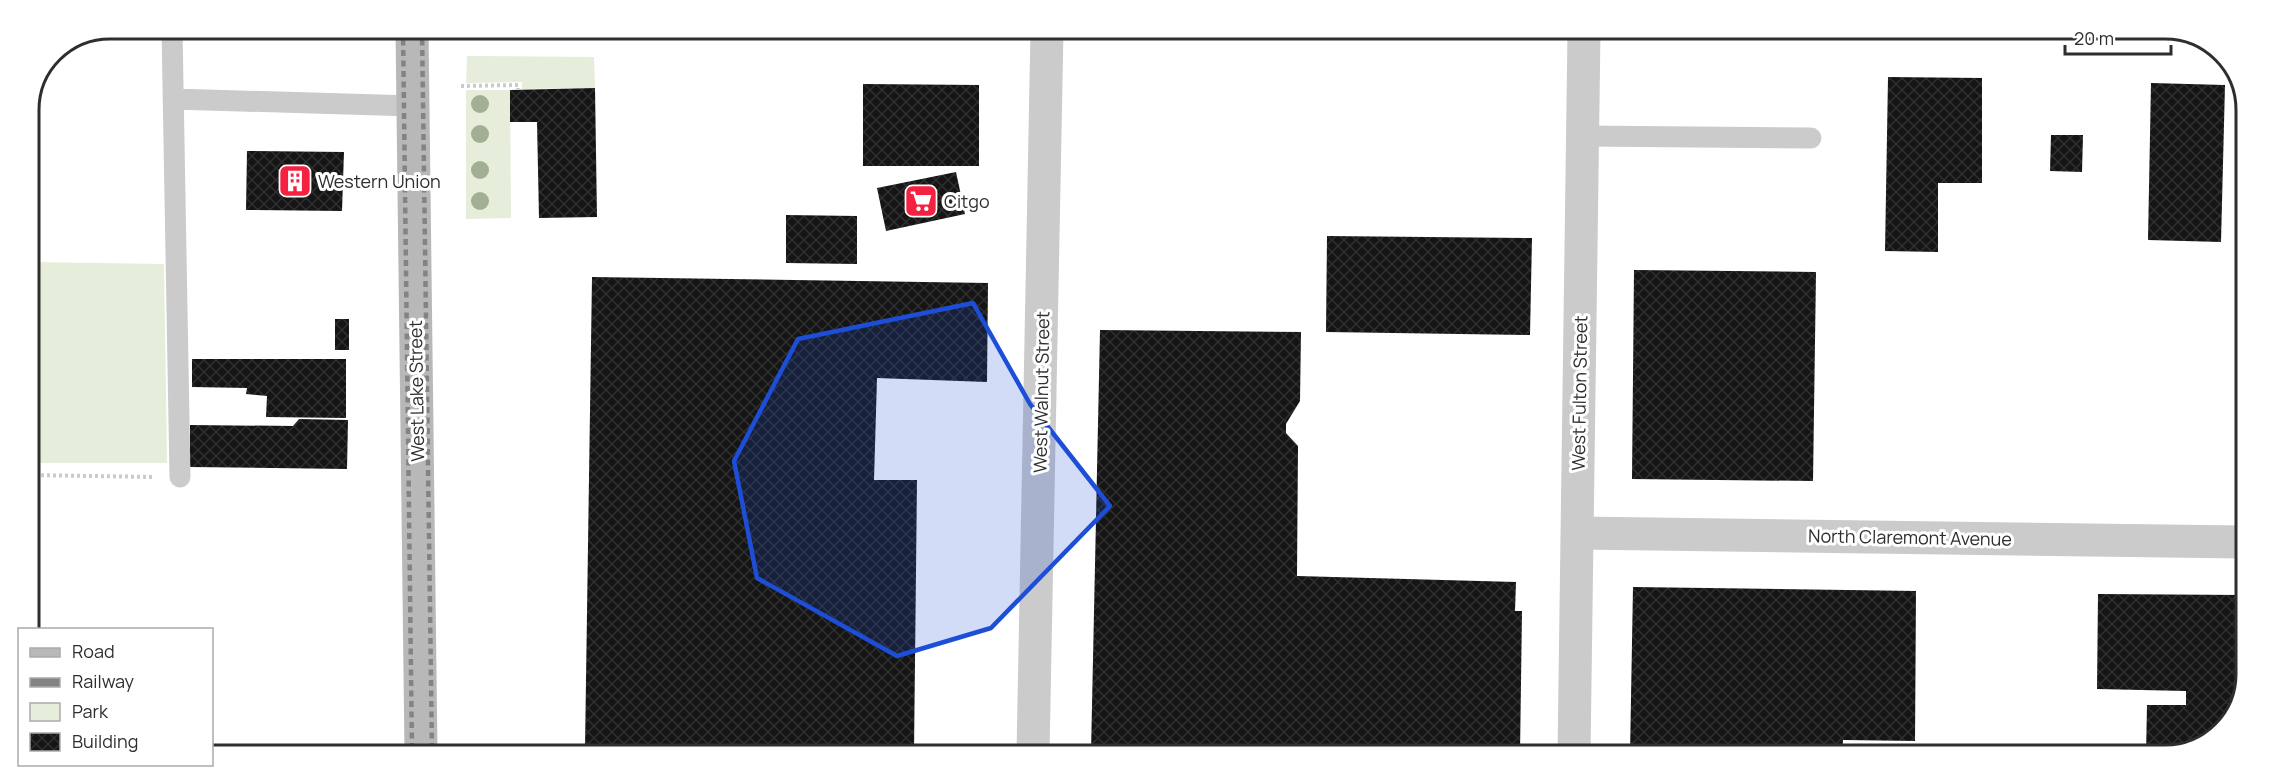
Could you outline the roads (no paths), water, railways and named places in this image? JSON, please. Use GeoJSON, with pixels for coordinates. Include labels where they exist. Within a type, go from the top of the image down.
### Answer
{"type":"FeatureCollection","features":[{"type":"Feature","properties":{"kind":"main road","name":"West Lake Street"},"geometry":{"type":"LineString","coordinates":[[412,39],[421,745]]}},
{"type":"Feature","properties":{"kind":"street","name":"West Walnut Street"},"geometry":{"type":"LineString","coordinates":[[1033,745],[1047,39]]}},
{"type":"Feature","properties":{"kind":"street","name":"West Fulton Street"},"geometry":{"type":"LineString","coordinates":[[1574,745],[1584,39]]}},
{"type":"Feature","properties":{"kind":"street","name":"North Claremont Avenue"},"geometry":{"type":"LineString","coordinates":[[1578,532],[2236,542]]}},
{"type":"Feature","properties":{"kind":"lane"},"geometry":{"type":"LineString","coordinates":[[172,39],[180,477]]}},
{"type":"Feature","properties":{"kind":"lane"},"geometry":{"type":"LineString","coordinates":[[174,99],[413,106]]}},
{"type":"Feature","properties":{"kind":"lane"},"geometry":{"type":"LineString","coordinates":[[1582,136],[1811,138]]}},
{"type":"Feature","properties":{"kind":"railway"},"geometry":{"type":"LineString","coordinates":[[403,39],[412,745]]}},
{"type":"Feature","properties":{"kind":"railway"},"geometry":{"type":"LineString","coordinates":[[422,39],[432,745]]}},
{"type":"Feature","properties":{"kind":"place","name":"Western Union"},"geometry":{"type":"Point","coordinates":[295,181]}},
{"type":"Feature","properties":{"kind":"place","name":"Citgo"},"geometry":{"type":"Point","coordinates":[921,201]}}]}
